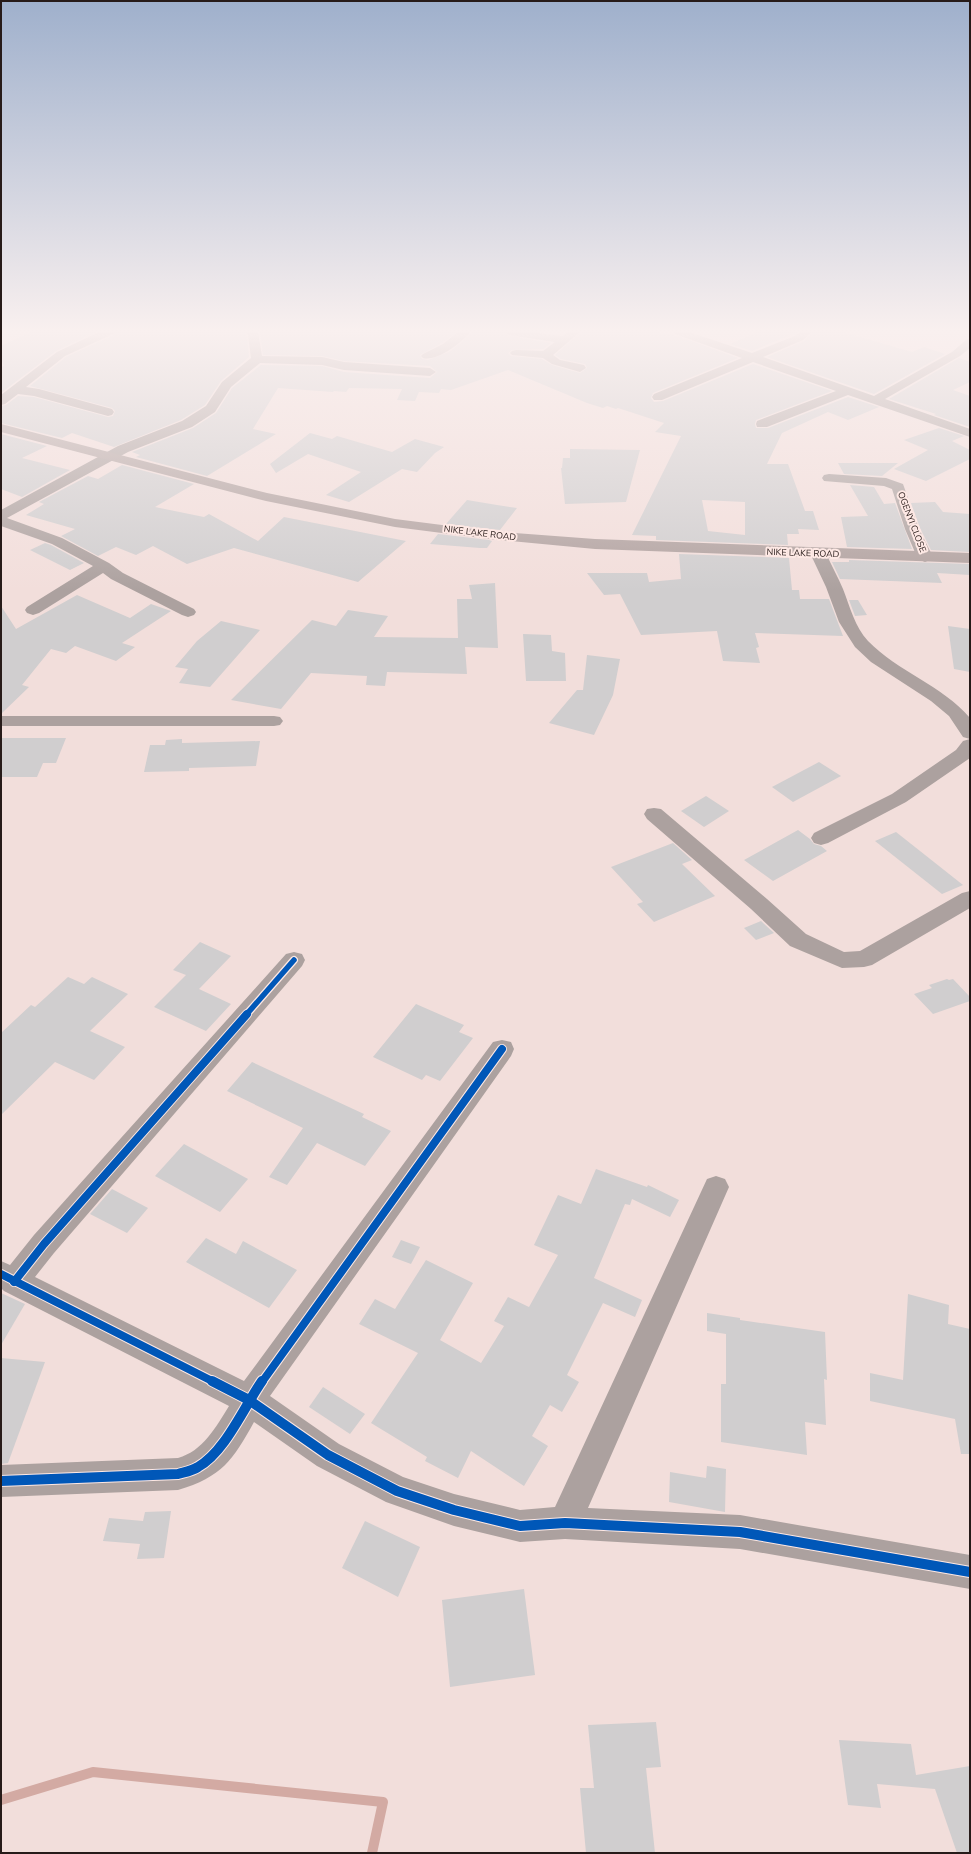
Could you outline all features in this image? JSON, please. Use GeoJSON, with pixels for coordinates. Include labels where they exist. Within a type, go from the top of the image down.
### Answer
{"type":"FeatureCollection","features":[{"type":"Feature","properties":{"kind":"main road","name":"NIKE LAKE ROAD"},"geometry":{"type":"LineString","coordinates":[[1,428],[266,498],[396,523],[558,542],[970,558]]}},
{"type":"Feature","properties":{"kind":"street"},"geometry":{"type":"LineString","coordinates":[[1,516],[123,449],[187,424],[196,419]]}},
{"type":"Feature","properties":{"kind":"street"},"geometry":{"type":"LineString","coordinates":[[762,424],[776,419]]}},
{"type":"Feature","properties":{"kind":"street"},"geometry":{"type":"LineString","coordinates":[[928,419],[970,433]]}},
{"type":"Feature","properties":{"kind":"street","name":"OGENYI CLOSE"},"geometry":{"type":"LineString","coordinates":[[828,478],[886,482],[898,488],[912,529],[925,557]]}},
{"type":"Feature","properties":{"kind":"street"},"geometry":{"type":"LineString","coordinates":[[1,521],[57,541],[104,566],[117,576],[188,612]]}},
{"type":"Feature","properties":{"kind":"street"},"geometry":{"type":"LineString","coordinates":[[818,553],[834,587],[847,622],[861,643],[877,658],[937,697],[955,712],[966,724],[970,732]]}},
{"type":"Feature","properties":{"kind":"street"},"geometry":{"type":"LineString","coordinates":[[33,610],[104,566]]}},
{"type":"Feature","properties":{"kind":"street"},"geometry":{"type":"LineString","coordinates":[[1,721],[274,721]]}},
{"type":"Feature","properties":{"kind":"street"},"geometry":{"type":"LineString","coordinates":[[821,838],[899,798],[964,754],[970,745]]}},
{"type":"Feature","properties":{"kind":"street"},"geometry":{"type":"LineString","coordinates":[[654,814],[759,904],[798,940],[842,960],[864,959],[883,950],[970,898]]}},
{"type":"Feature","properties":{"kind":"street"},"geometry":{"type":"LineString","coordinates":[[294,960],[44,1244],[7,1278],[250,1400],[328,1455],[397,1491],[454,1510],[520,1526],[565,1523],[740,1532],[970,1572]]}},
{"type":"Feature","properties":{"kind":"street"},"geometry":{"type":"LineString","coordinates":[[1,1481],[178,1474],[198,1467],[215,1452],[231,1432],[250,1400],[502,1049]]}},
{"type":"Feature","properties":{"kind":"street"},"geometry":{"type":"LineString","coordinates":[[565,1523],[716,1187]]}},
{"type":"Feature","properties":{"kind":"building"},"geometry":{"type":"Polygon","coordinates":[[[1,419],[183,419],[114,447],[72,433],[62,438],[1,423],[1,419]]]}},
{"type":"Feature","properties":{"kind":"building"},"geometry":{"type":"Polygon","coordinates":[[[208,419],[259,419],[253,429],[276,434],[207,476],[136,457],[140,455],[132,452],[193,428],[208,419]]]}},
{"type":"Feature","properties":{"kind":"building"},"geometry":{"type":"Polygon","coordinates":[[[650,419],[760,419],[756,420],[756,428],[768,428],[792,419],[814,419],[782,433],[767,464],[788,464],[805,511],[813,511],[819,530],[798,529],[799,534],[787,534],[788,545],[656,540],[656,536],[632,535],[681,436],[655,432],[664,423],[650,419]],[[702,500],[708,531],[745,535],[745,502],[702,500]]]}},
{"type":"Feature","properties":{"kind":"building"},"geometry":{"type":"Polygon","coordinates":[[[945,419],[970,419],[970,427],[945,419]]]}},
{"type":"Feature","properties":{"kind":"building"},"geometry":{"type":"Polygon","coordinates":[[[939,428],[964,436],[952,441],[970,450],[970,459],[926,481],[894,469],[928,450],[904,440],[939,428]]]}},
{"type":"Feature","properties":{"kind":"building"},"geometry":{"type":"Polygon","coordinates":[[[310,433],[332,439],[337,436],[392,452],[415,439],[444,447],[435,453],[417,472],[402,469],[349,502],[326,495],[361,472],[308,454],[276,473],[270,464],[310,433]]]}},
{"type":"Feature","properties":{"kind":"building"},"geometry":{"type":"Polygon","coordinates":[[[1,434],[47,446],[22,458],[70,470],[22,497],[1,489],[1,434]]]}},
{"type":"Feature","properties":{"kind":"building"},"geometry":{"type":"Polygon","coordinates":[[[570,449],[640,450],[626,502],[565,504],[561,468],[563,458],[570,458],[570,449]]]}},
{"type":"Feature","properties":{"kind":"building"},"geometry":{"type":"Polygon","coordinates":[[[838,463],[898,463],[882,476],[844,474],[838,463]]]}},
{"type":"Feature","properties":{"kind":"building"},"geometry":{"type":"Polygon","coordinates":[[[122,465],[194,484],[155,507],[204,517],[209,514],[258,541],[284,517],[406,541],[358,582],[234,548],[187,564],[153,546],[136,555],[116,547],[98,556],[61,536],[75,529],[26,515],[44,504],[39,502],[88,476],[98,479],[122,465]]]}},
{"type":"Feature","properties":{"kind":"building"},"geometry":{"type":"Polygon","coordinates":[[[850,485],[874,487],[884,504],[895,503],[912,549],[847,547],[841,517],[868,516],[850,485]]]}},
{"type":"Feature","properties":{"kind":"building"},"geometry":{"type":"Polygon","coordinates":[[[467,500],[517,508],[500,530],[446,524],[467,500]]]}},
{"type":"Feature","properties":{"kind":"building"},"geometry":{"type":"Polygon","coordinates":[[[935,502],[943,512],[970,514],[970,552],[931,550],[920,528],[911,503],[935,502]]]}},
{"type":"Feature","properties":{"kind":"building"},"geometry":{"type":"Polygon","coordinates":[[[438,534],[492,541],[487,548],[430,544],[438,534]]]}},
{"type":"Feature","properties":{"kind":"building"},"geometry":{"type":"Polygon","coordinates":[[[45,543],[84,563],[70,570],[30,550],[45,543]]]}},
{"type":"Feature","properties":{"kind":"building"},"geometry":{"type":"Polygon","coordinates":[[[679,554],[789,558],[792,590],[799,590],[800,599],[829,599],[843,636],[755,633],[759,647],[756,648],[760,663],[723,661],[717,631],[641,635],[620,594],[604,595],[587,573],[647,573],[649,582],[681,579],[679,554]]]}},
{"type":"Feature","properties":{"kind":"building"},"geometry":{"type":"Polygon","coordinates":[[[849,560],[970,564],[970,575],[937,573],[942,583],[840,579],[832,562],[849,562],[849,560]]]}},
{"type":"Feature","properties":{"kind":"building"},"geometry":{"type":"Polygon","coordinates":[[[495,583],[498,648],[465,647],[467,674],[387,672],[385,686],[366,685],[367,676],[311,673],[281,709],[231,700],[312,620],[336,626],[348,610],[388,616],[374,637],[458,638],[457,599],[472,599],[469,585],[495,583]]]}},
{"type":"Feature","properties":{"kind":"building"},"geometry":{"type":"Polygon","coordinates":[[[77,595],[130,618],[151,604],[171,611],[122,643],[135,647],[116,661],[75,646],[66,653],[51,649],[22,685],[29,687],[1,714],[1,606],[16,629],[77,595]]]}},
{"type":"Feature","properties":{"kind":"building"},"geometry":{"type":"Polygon","coordinates":[[[849,600],[858,600],[867,615],[855,616],[849,600]]]}},
{"type":"Feature","properties":{"kind":"building"},"geometry":{"type":"Polygon","coordinates":[[[221,621],[260,630],[210,687],[179,683],[188,669],[175,667],[197,641],[221,621]]]}},
{"type":"Feature","properties":{"kind":"building"},"geometry":{"type":"Polygon","coordinates":[[[948,626],[970,629],[970,672],[954,669],[948,626]]]}},
{"type":"Feature","properties":{"kind":"building"},"geometry":{"type":"Polygon","coordinates":[[[523,634],[551,635],[552,651],[565,653],[566,681],[526,681],[523,634]]]}},
{"type":"Feature","properties":{"kind":"building"},"geometry":{"type":"Polygon","coordinates":[[[587,655],[620,659],[613,695],[594,735],[549,723],[577,690],[583,690],[587,655]]]}},
{"type":"Feature","properties":{"kind":"building"},"geometry":{"type":"Polygon","coordinates":[[[1,738],[66,738],[56,763],[43,763],[37,777],[1,777],[1,738]]]}},
{"type":"Feature","properties":{"kind":"building"},"geometry":{"type":"Polygon","coordinates":[[[182,739],[182,743],[260,741],[256,766],[189,768],[189,771],[144,772],[150,745],[165,745],[166,740],[182,739]]]}},
{"type":"Feature","properties":{"kind":"building"},"geometry":{"type":"Polygon","coordinates":[[[819,762],[841,776],[793,802],[772,787],[819,762]]]}},
{"type":"Feature","properties":{"kind":"building"},"geometry":{"type":"Polygon","coordinates":[[[706,796],[729,811],[704,827],[681,811],[706,796]]]}},
{"type":"Feature","properties":{"kind":"building"},"geometry":{"type":"Polygon","coordinates":[[[798,830],[814,844],[821,846],[827,851],[773,881],[744,860],[798,830]]]}},
{"type":"Feature","properties":{"kind":"building"},"geometry":{"type":"Polygon","coordinates":[[[896,832],[963,885],[942,894],[875,841],[896,832]]]}},
{"type":"Feature","properties":{"kind":"building"},"geometry":{"type":"Polygon","coordinates":[[[673,843],[692,860],[682,864],[715,896],[654,922],[637,904],[643,902],[611,867],[673,843]]]}},
{"type":"Feature","properties":{"kind":"building"},"geometry":{"type":"Polygon","coordinates":[[[761,921],[774,933],[756,940],[744,928],[761,921]]]}},
{"type":"Feature","properties":{"kind":"building"},"geometry":{"type":"Polygon","coordinates":[[[200,942],[231,956],[199,989],[231,1004],[206,1031],[154,1007],[186,975],[173,970],[200,942]]]}},
{"type":"Feature","properties":{"kind":"building"},"geometry":{"type":"Polygon","coordinates":[[[68,977],[84,984],[92,977],[128,994],[90,1031],[125,1047],[94,1080],[55,1062],[1,1115],[1,1033],[31,1005],[35,1007],[68,977]]]}},
{"type":"Feature","properties":{"kind":"building"},"geometry":{"type":"Polygon","coordinates":[[[947,979],[953,979],[970,997],[970,1001],[933,1014],[914,994],[932,988],[929,985],[947,979]]]}},
{"type":"Feature","properties":{"kind":"building"},"geometry":{"type":"Polygon","coordinates":[[[416,1004],[464,1025],[459,1032],[473,1038],[440,1081],[426,1075],[422,1080],[373,1057],[416,1004]]]}},
{"type":"Feature","properties":{"kind":"building"},"geometry":{"type":"Polygon","coordinates":[[[252,1062],[364,1114],[362,1117],[391,1131],[365,1166],[317,1143],[287,1185],[269,1177],[303,1128],[227,1091],[252,1062]]]}},
{"type":"Feature","properties":{"kind":"building"},"geometry":{"type":"Polygon","coordinates":[[[184,1144],[248,1179],[220,1212],[155,1176],[184,1144]]]}},
{"type":"Feature","properties":{"kind":"building"},"geometry":{"type":"Polygon","coordinates":[[[596,1169],[647,1187],[648,1185],[679,1200],[670,1217],[632,1199],[630,1205],[625,1204],[594,1278],[642,1300],[635,1317],[603,1303],[567,1375],[579,1382],[562,1412],[550,1405],[532,1436],[548,1446],[524,1486],[471,1451],[458,1478],[425,1461],[427,1457],[371,1423],[418,1353],[359,1324],[375,1299],[395,1309],[426,1260],[473,1283],[440,1340],[481,1363],[504,1326],[494,1321],[508,1297],[529,1307],[558,1255],[534,1245],[558,1195],[581,1204],[596,1169]]]}},
{"type":"Feature","properties":{"kind":"building"},"geometry":{"type":"Polygon","coordinates":[[[112,1189],[148,1208],[127,1233],[90,1214],[112,1189]]]}},
{"type":"Feature","properties":{"kind":"building"},"geometry":{"type":"Polygon","coordinates":[[[206,1238],[236,1254],[243,1241],[297,1270],[269,1308],[186,1262],[206,1238]]]}},
{"type":"Feature","properties":{"kind":"building"},"geometry":{"type":"Polygon","coordinates":[[[401,1240],[420,1247],[411,1264],[392,1257],[401,1240]]]}},
{"type":"Feature","properties":{"kind":"building"},"geometry":{"type":"Polygon","coordinates":[[[1,1293],[25,1304],[1,1345],[1,1293]]]}},
{"type":"Feature","properties":{"kind":"building"},"geometry":{"type":"Polygon","coordinates":[[[908,1294],[949,1305],[948,1324],[970,1329],[970,1454],[961,1454],[955,1419],[870,1401],[870,1373],[903,1380],[908,1294]]]}},
{"type":"Feature","properties":{"kind":"building"},"geometry":{"type":"Polygon","coordinates":[[[707,1313],[740,1318],[740,1320],[825,1332],[827,1380],[824,1379],[826,1425],[805,1422],[807,1455],[721,1442],[721,1384],[726,1384],[726,1334],[707,1331],[707,1313]]]}},
{"type":"Feature","properties":{"kind":"building"},"geometry":{"type":"Polygon","coordinates":[[[1,1358],[45,1362],[8,1463],[1,1464],[1,1358]]]}},
{"type":"Feature","properties":{"kind":"building"},"geometry":{"type":"Polygon","coordinates":[[[323,1387],[365,1414],[350,1434],[309,1407],[323,1387]]]}},
{"type":"Feature","properties":{"kind":"building"},"geometry":{"type":"Polygon","coordinates":[[[707,1466],[726,1469],[725,1512],[669,1502],[670,1472],[706,1478],[707,1466]]]}},
{"type":"Feature","properties":{"kind":"building"},"geometry":{"type":"Polygon","coordinates":[[[171,1511],[164,1558],[137,1559],[140,1544],[103,1541],[109,1518],[143,1521],[145,1512],[171,1511]]]}},
{"type":"Feature","properties":{"kind":"building"},"geometry":{"type":"Polygon","coordinates":[[[365,1521],[420,1547],[398,1597],[342,1568],[365,1521]]]}},
{"type":"Feature","properties":{"kind":"building"},"geometry":{"type":"Polygon","coordinates":[[[524,1589],[535,1675],[450,1687],[442,1600],[524,1589]]]}},
{"type":"Feature","properties":{"kind":"building"},"geometry":{"type":"Polygon","coordinates":[[[656,1722],[661,1767],[646,1768],[655,1853],[586,1853],[580,1788],[594,1788],[588,1725],[656,1722]]]}},
{"type":"Feature","properties":{"kind":"building"},"geometry":{"type":"Polygon","coordinates":[[[839,1740],[911,1744],[916,1775],[970,1766],[970,1853],[957,1853],[935,1789],[877,1784],[881,1808],[848,1805],[839,1740]]]}},
{"type":"Feature","properties":{"kind":"waterway"},"geometry":{"type":"LineString","coordinates":[[1,1800],[93,1772],[383,1802],[372,1853]]}},
{"type":"Feature","properties":{"kind":"cycle path"},"geometry":{"type":"LineString","coordinates":[[14,1282],[44,1244],[294,960]]}},
{"type":"Feature","properties":{"kind":"cycle path"},"geometry":{"type":"LineString","coordinates":[[1,1481],[178,1474],[197,1468],[207,1461],[222,1445],[249,1400],[502,1049]]}},
{"type":"Feature","properties":{"kind":"cycle path"},"geometry":{"type":"LineString","coordinates":[[1,1274],[249,1400],[328,1455],[397,1491],[454,1510],[520,1526],[565,1523],[740,1532],[970,1572]]}}]}
